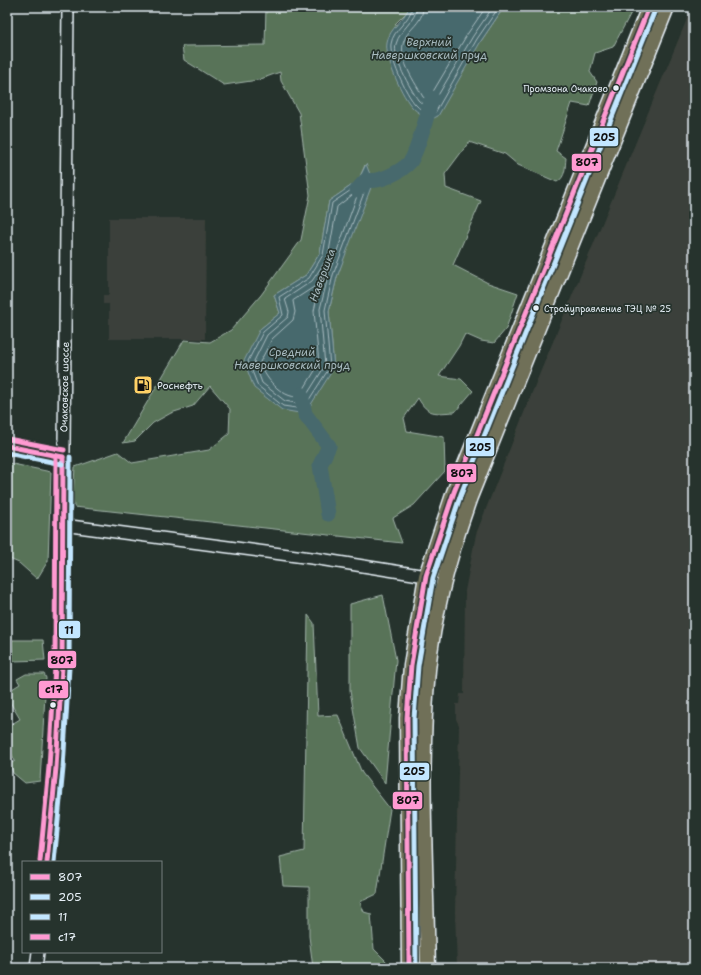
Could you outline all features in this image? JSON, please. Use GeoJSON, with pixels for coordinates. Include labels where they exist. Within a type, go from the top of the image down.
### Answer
{"type":"FeatureCollection","features":[{"type":"Feature","properties":{"kind":"main road"},"geometry":{"type":"LineString","coordinates":[[410,968],[407,718],[411,665],[426,576],[454,492],[649,7]]}},
{"type":"Feature","properties":{"kind":"main road"},"geometry":{"type":"LineString","coordinates":[[428,968],[425,715],[428,670],[444,579],[470,497],[667,7]]}},
{"type":"Feature","properties":{"kind":"street","name":"Очаковское шоссе"},"geometry":{"type":"LineString","coordinates":[[47,861],[56,768],[62,667],[68,7]]}},
{"type":"Feature","properties":{"kind":"street"},"geometry":{"type":"LineString","coordinates":[[7,446],[63,457]]}},
{"type":"Feature","properties":{"kind":"street"},"geometry":{"type":"LineString","coordinates":[[63,525],[319,559],[426,576]]}},
{"type":"Feature","properties":{"kind":"street"},"geometry":{"type":"LineString","coordinates":[[36,968],[38,953]]}},
{"type":"Feature","properties":{"kind":"shaded area"},"geometry":{"type":"Polygon","coordinates":[[[692,7],[694,7],[694,968],[457,968],[455,912],[459,725],[456,719],[456,704],[459,704],[460,694],[464,694],[465,591],[476,534],[537,380],[692,7]]]}},
{"type":"Feature","properties":{"kind":"shaded area"},"geometry":{"type":"Polygon","coordinates":[[[109,218],[206,218],[205,339],[109,339],[109,304],[103,304],[103,295],[109,295],[109,218]]]}},
{"type":"Feature","properties":{"kind":"green space"},"geometry":{"type":"Polygon","coordinates":[[[266,7],[409,7],[407,12],[395,24],[481,41],[504,7],[634,7],[613,47],[595,53],[590,72],[597,82],[589,106],[572,103],[556,151],[566,158],[564,172],[560,180],[557,182],[518,165],[505,154],[469,142],[445,174],[446,188],[481,201],[453,265],[488,283],[518,293],[506,329],[494,343],[481,341],[465,334],[459,346],[439,376],[461,379],[473,391],[455,412],[437,413],[429,411],[418,398],[404,418],[407,431],[444,437],[445,471],[414,505],[393,518],[402,543],[74,507],[73,497],[75,467],[118,452],[132,463],[209,450],[229,434],[230,409],[210,386],[193,406],[171,413],[153,423],[135,441],[123,443],[184,340],[210,342],[231,330],[261,295],[301,240],[310,195],[299,113],[281,81],[280,72],[258,80],[224,85],[184,60],[182,46],[265,45],[266,7]],[[365,165],[358,181],[329,201],[320,253],[306,275],[274,295],[280,313],[260,329],[334,368],[329,311],[337,277],[352,234],[365,165]]]}},
{"type":"Feature","properties":{"kind":"green space"},"geometry":{"type":"Polygon","coordinates":[[[8,463],[51,472],[48,561],[37,579],[19,563],[7,558],[8,463]]]}},
{"type":"Feature","properties":{"kind":"green space"},"geometry":{"type":"Polygon","coordinates":[[[383,595],[396,660],[385,783],[360,748],[350,691],[350,604],[383,595]]]}},
{"type":"Feature","properties":{"kind":"green space"},"geometry":{"type":"Polygon","coordinates":[[[308,615],[314,623],[318,716],[338,715],[362,773],[390,809],[377,894],[360,902],[364,912],[371,914],[374,949],[388,963],[388,968],[313,968],[309,936],[309,887],[283,886],[280,857],[304,851],[308,615]]]}},
{"type":"Feature","properties":{"kind":"green space"},"geometry":{"type":"Polygon","coordinates":[[[12,640],[43,640],[45,660],[13,661],[12,640]]]}},
{"type":"Feature","properties":{"kind":"green space"},"geometry":{"type":"Polygon","coordinates":[[[26,674],[44,674],[46,678],[40,781],[25,783],[13,773],[10,764],[15,761],[7,745],[7,727],[20,719],[7,697],[7,686],[9,684],[12,689],[20,684],[17,679],[26,674]]]}},
{"type":"Feature","properties":{"kind":"water","name":"Верхний Навершковский пруд"},"geometry":{"type":"Polygon","coordinates":[[[409,7],[504,7],[481,41],[438,116],[430,120],[413,108],[404,96],[388,58],[388,38],[409,7]]]}},
{"type":"Feature","properties":{"kind":"water","name":"Средний Навершковский пруд"},"geometry":{"type":"Polygon","coordinates":[[[366,164],[373,182],[337,277],[329,311],[334,368],[305,414],[282,410],[254,388],[244,361],[260,329],[280,313],[274,295],[306,275],[320,253],[329,201],[358,181],[366,164]]]}},
{"type":"Feature","properties":{"kind":"waterway","name":"Навершка"},"geometry":{"type":"LineString","coordinates":[[357,190],[366,180],[377,180],[390,176],[410,162],[419,142],[432,98]]}},
{"type":"Feature","properties":{"kind":"waterway","name":"Навершка"},"geometry":{"type":"LineString","coordinates":[[301,394],[305,414],[329,446],[320,465],[328,514]]}},
{"type":"Feature","properties":{"kind":"transit line","name":"807"},"geometry":{"type":"LineString","coordinates":[[409,968],[407,718],[411,665],[426,576],[454,492],[649,7]]}},
{"type":"Feature","properties":{"kind":"transit line","name":"205"},"geometry":{"type":"LineString","coordinates":[[416,968],[414,718],[418,666],[433,578],[461,494],[655,10]]}},
{"type":"Feature","properties":{"kind":"transit line","name":"с17"},"geometry":{"type":"LineString","coordinates":[[8,439],[64,450]]}},
{"type":"Feature","properties":{"kind":"transit line","name":"807"},"geometry":{"type":"LineString","coordinates":[[7,446],[63,457]]}},
{"type":"Feature","properties":{"kind":"transit line","name":"11"},"geometry":{"type":"LineString","coordinates":[[7,453],[62,464]]}},
{"type":"Feature","properties":{"kind":"transit line","name":"с17"},"geometry":{"type":"LineString","coordinates":[[40,861],[49,767],[55,667],[56,457]]}},
{"type":"Feature","properties":{"kind":"transit line","name":"807"},"geometry":{"type":"LineString","coordinates":[[47,861],[56,768],[62,667],[63,457]]}},
{"type":"Feature","properties":{"kind":"transit line","name":"11"},"geometry":{"type":"LineString","coordinates":[[54,861],[63,768],[69,667],[70,457]]}},
{"type":"Feature","properties":{"kind":"place","name":"Промзона Очаково"},"geometry":{"type":"Point","coordinates":[616,88]}},
{"type":"Feature","properties":{"kind":"place","name":"Стройуправление ТЭЦ № 25"},"geometry":{"type":"Point","coordinates":[536,308]}},
{"type":"Feature","properties":{"kind":"place","name":"Роснефть"},"geometry":{"type":"Point","coordinates":[143,385]}}]}
